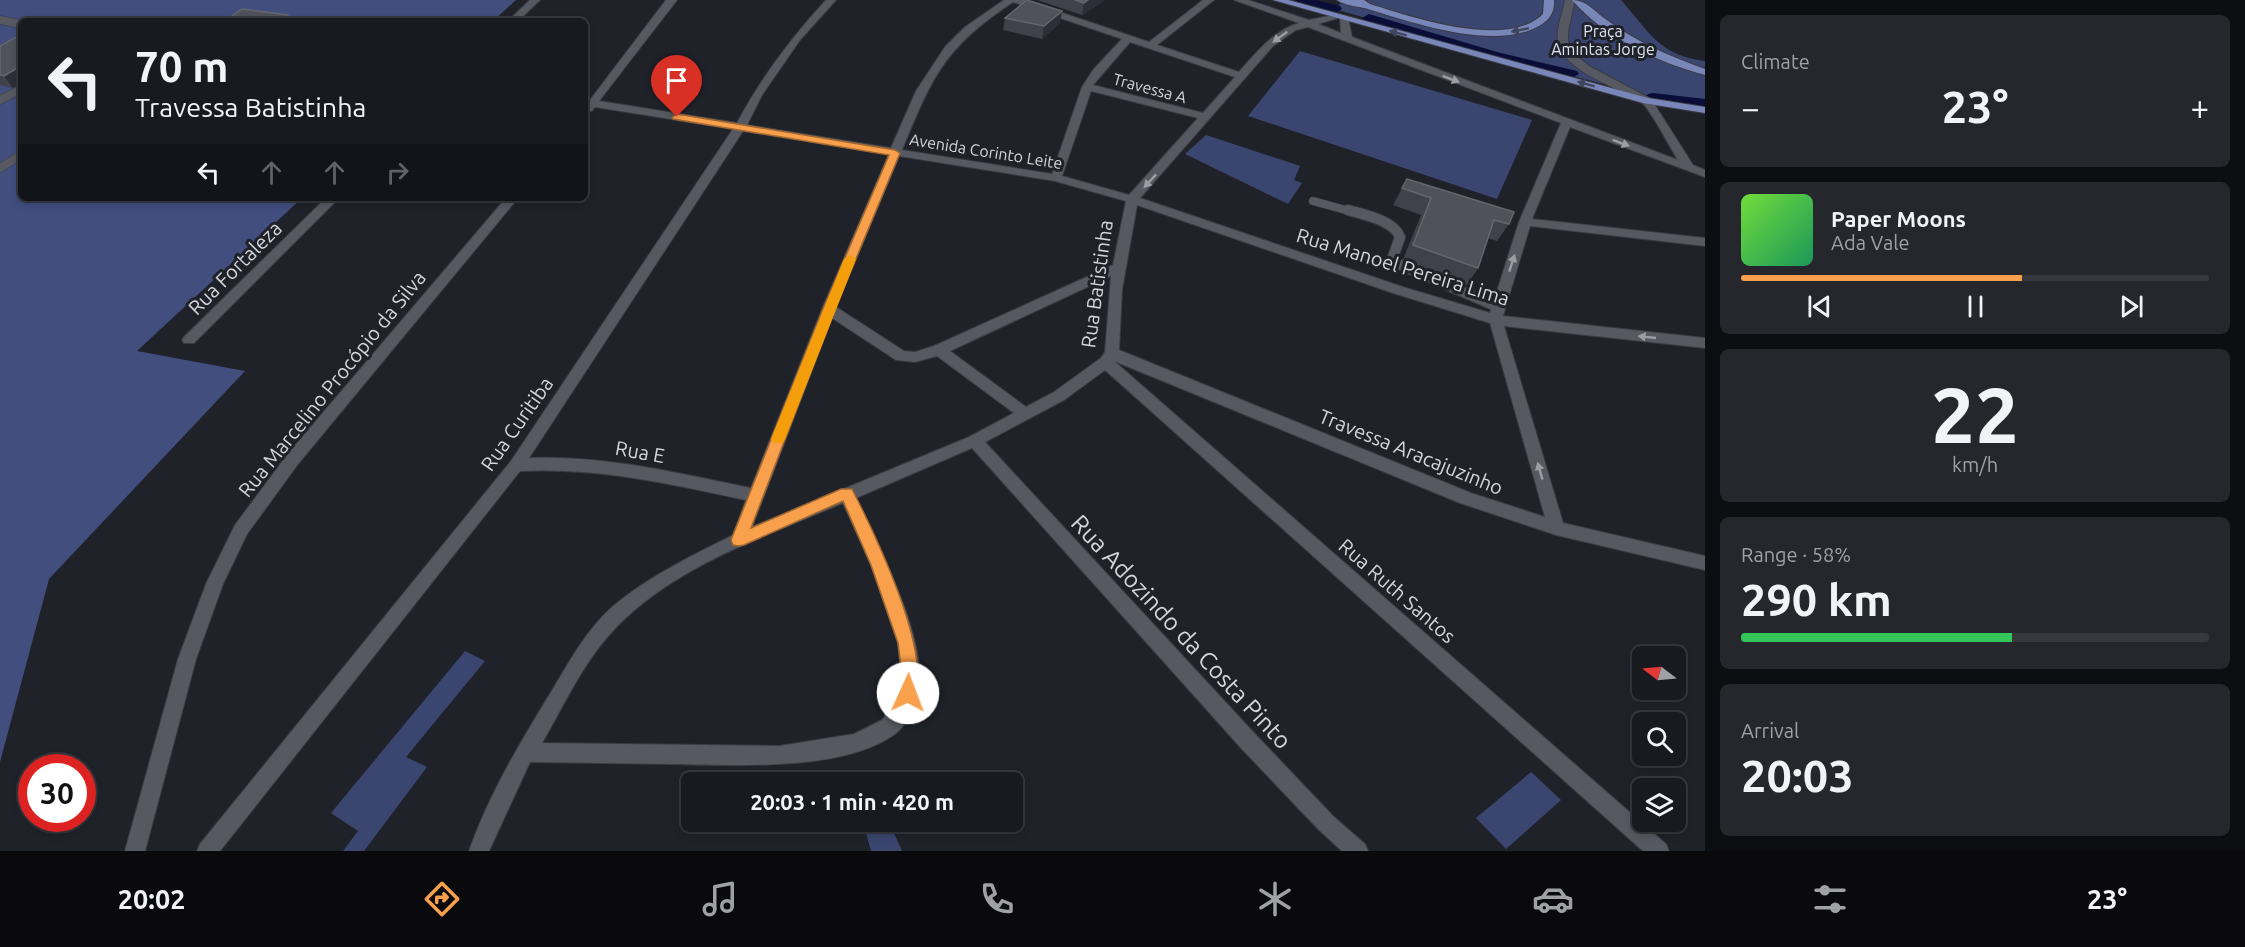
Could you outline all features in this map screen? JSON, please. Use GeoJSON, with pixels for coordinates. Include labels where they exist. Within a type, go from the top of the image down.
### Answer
{"type":"FeatureCollection","features":[{"type":"Feature","properties":{"kind":"main road"},"geometry":{"type":"LineString","coordinates":[[1278,0],[1647,101],[1705,110]]}},
{"type":"Feature","properties":{"kind":"main road"},"geometry":{"type":"LineString","coordinates":[[1312,0],[1346,9],[1340,18]]}},
{"type":"Feature","properties":{"kind":"main road"},"geometry":{"type":"LineString","coordinates":[[1342,0],[1434,25],[1472,32],[1501,33],[1531,27],[1547,15],[1550,10],[1549,0]]}},
{"type":"Feature","properties":{"kind":"main road"},"geometry":{"type":"LineString","coordinates":[[1357,0],[1367,6]]}},
{"type":"Feature","properties":{"kind":"main road"},"geometry":{"type":"LineString","coordinates":[[1577,0],[1635,42],[1705,72]]}},
{"type":"Feature","properties":{"kind":"street"},"geometry":{"type":"LineString","coordinates":[[516,18],[535,0]]}},
{"type":"Feature","properties":{"kind":"street"},"geometry":{"type":"LineString","coordinates":[[588,106],[672,0]]}},
{"type":"Feature","properties":{"kind":"street","name":"Rua Curitiba"},"geometry":{"type":"LineString","coordinates":[[207,851],[516,465],[636,287],[740,127],[757,95],[796,38],[831,0]]}},
{"type":"Feature","properties":{"kind":"street"},"geometry":{"type":"LineString","coordinates":[[739,540],[829,309],[921,91],[942,55],[965,31],[1010,0]]}},
{"type":"Feature","properties":{"kind":"street"},"geometry":{"type":"LineString","coordinates":[[1015,0],[1241,76]]}},
{"type":"Feature","properties":{"kind":"street"},"geometry":{"type":"LineString","coordinates":[[1152,45],[1209,0]]}},
{"type":"Feature","properties":{"kind":"street"},"geometry":{"type":"LineString","coordinates":[[1239,0],[1307,23],[1705,174]]}},
{"type":"Feature","properties":{"kind":"street"},"geometry":{"type":"LineString","coordinates":[[1570,0],[1563,31],[1563,42],[1569,54],[1585,68],[1606,81],[1647,101],[1688,167]]}},
{"type":"Feature","properties":{"kind":"street"},"geometry":{"type":"LineString","coordinates":[[1340,18],[1347,40]]}},
{"type":"Feature","properties":{"kind":"street","name":"Rua Batistinha"},"geometry":{"type":"LineString","coordinates":[[479,851],[484,834],[525,752],[587,650],[613,618],[642,594],[739,540],[974,441],[1059,396],[1109,358],[1118,268],[1132,199],[1270,44],[1293,28],[1307,23],[1340,18]]}},
{"type":"Feature","properties":{"kind":"street"},"geometry":{"type":"LineString","coordinates":[[1056,178],[1088,87],[1097,72],[1129,37]]}},
{"type":"Feature","properties":{"kind":"street","name":"Travessa A"},"geometry":{"type":"LineString","coordinates":[[1088,87],[1205,117]]}},
{"type":"Feature","properties":{"kind":"street","name":"Avenida Corinto Leite"},"geometry":{"type":"LineString","coordinates":[[588,106],[740,127],[1056,178],[1132,199]]}},
{"type":"Feature","properties":{"kind":"street"},"geometry":{"type":"LineString","coordinates":[[1556,528],[1497,313],[1525,222],[1566,123]]}},
{"type":"Feature","properties":{"kind":"street","name":"Rua Manoel Pereira Lima"},"geometry":{"type":"LineString","coordinates":[[1132,199],[1398,290],[1497,313],[1705,343]]}},
{"type":"Feature","properties":{"kind":"street","name":"Rua Fortaleza"},"geometry":{"type":"LineString","coordinates":[[189,340],[330,201]]}},
{"type":"Feature","properties":{"kind":"street","name":"Rua Marcelino Procópio da Silva"},"geometry":{"type":"LineString","coordinates":[[135,851],[164,741],[204,607],[232,546],[295,456],[509,201]]}},
{"type":"Feature","properties":{"kind":"street"},"geometry":{"type":"LineString","coordinates":[[1525,222],[1705,242]]}},
{"type":"Feature","properties":{"kind":"street"},"geometry":{"type":"LineString","coordinates":[[829,309],[901,356],[915,357],[939,350],[1118,268]]}},
{"type":"Feature","properties":{"kind":"street"},"geometry":{"type":"LineString","coordinates":[[939,350],[1025,414]]}},
{"type":"Feature","properties":{"kind":"street","name":"Travessa Aracajuzinho"},"geometry":{"type":"LineString","coordinates":[[1109,358],[1466,498],[1556,528],[1705,563]]}},
{"type":"Feature","properties":{"kind":"street","name":"Rua Ruth Santos"},"geometry":{"type":"LineString","coordinates":[[1109,358],[1659,851]]}},
{"type":"Feature","properties":{"kind":"street","name":"Rua Adozindo da Costa Pinto"},"geometry":{"type":"LineString","coordinates":[[974,441],[1240,733],[1326,823],[1358,851]]}},
{"type":"Feature","properties":{"kind":"street","name":"Rua E"},"geometry":{"type":"LineString","coordinates":[[516,465],[554,462],[609,468],[756,496]]}},
{"type":"Feature","properties":{"kind":"street"},"geometry":{"type":"LineString","coordinates":[[525,752],[779,756],[856,743],[889,728],[904,706],[908,693],[910,675],[907,643],[879,565],[846,493]]}},
{"type":"Feature","properties":{"kind":"lane"},"geometry":{"type":"LineString","coordinates":[[0,20],[18,23]]}},
{"type":"Feature","properties":{"kind":"lane"},"geometry":{"type":"LineString","coordinates":[[0,100],[18,92]]}},
{"type":"Feature","properties":{"kind":"lane"},"geometry":{"type":"LineString","coordinates":[[0,168],[18,157]]}},
{"type":"Feature","properties":{"kind":"lane"},"geometry":{"type":"LineString","coordinates":[[1313,201],[1395,228],[1399,231],[1401,238],[1393,257],[1396,263],[1497,313]]}},
{"type":"Feature","properties":{"kind":"green space","name":"Praça Amintas Jorge"},"geometry":{"type":"Polygon","coordinates":[[[1366,0],[1621,0],[1648,32],[1666,48],[1677,54],[1705,61],[1705,103],[1653,97],[1493,55],[1335,9],[1341,3],[1363,8],[1368,1],[1366,0]]]}},
{"type":"Feature","properties":{"kind":"green space"},"geometry":{"type":"Polygon","coordinates":[[[1300,51],[1532,120],[1497,199],[1248,116],[1300,51]]]}},
{"type":"Feature","properties":{"kind":"green space"},"geometry":{"type":"Polygon","coordinates":[[[1206,135],[1300,166],[1294,180],[1302,183],[1288,204],[1185,154],[1206,135]]]}},
{"type":"Feature","properties":{"kind":"green space"},"geometry":{"type":"Polygon","coordinates":[[[465,651],[485,661],[406,757],[427,767],[364,851],[343,851],[358,831],[331,813],[465,651]]]}},
{"type":"Feature","properties":{"kind":"green space"},"geometry":{"type":"Polygon","coordinates":[[[1531,772],[1561,800],[1506,849],[1476,818],[1531,772]]]}},
{"type":"Feature","properties":{"kind":"green space"},"geometry":{"type":"Polygon","coordinates":[[[866,832],[893,832],[902,851],[871,851],[866,832]]]}},
{"type":"Feature","properties":{"kind":"shaded area"},"geometry":{"type":"Polygon","coordinates":[[[0,0],[516,0],[496,18],[18,18],[18,201],[299,201],[137,351],[245,371],[49,579],[0,762],[0,0]]]}},
{"type":"Feature","properties":{"kind":"building"},"geometry":{"type":"Polygon","coordinates":[[[1027,0],[1062,11],[1044,26],[1005,18],[1027,0]]]}},
{"type":"Feature","properties":{"kind":"building"},"geometry":{"type":"Polygon","coordinates":[[[242,9],[288,15],[284,18],[229,18],[242,9]]]}},
{"type":"Feature","properties":{"kind":"building"},"geometry":{"type":"Polygon","coordinates":[[[18,36],[18,68],[4,76],[0,75],[0,46],[18,36]]]}},
{"type":"Feature","properties":{"kind":"building"},"geometry":{"type":"Polygon","coordinates":[[[1407,179],[1514,212],[1509,224],[1494,220],[1478,268],[1413,245],[1431,198],[1402,188],[1407,179]]]}},
{"type":"Feature","properties":{"kind":"waterway"},"geometry":{"type":"LineString","coordinates":[[1301,0],[1335,9]]}},
{"type":"Feature","properties":{"kind":"waterway"},"geometry":{"type":"LineString","coordinates":[[1369,18],[1493,55],[1572,74]]}},
{"type":"Feature","properties":{"kind":"waterway"},"geometry":{"type":"LineString","coordinates":[[1653,97],[1705,103]]}},
{"type":"Feature","properties":{"kind":"slow traffic"},"geometry":{"type":"LineString","coordinates":[[778,439],[850,259]]}},
{"type":"Feature","properties":{"kind":"route"},"geometry":{"type":"LineString","coordinates":[[677,117],[895,153],[829,309],[739,540],[846,493],[879,565],[907,643],[910,675],[908,693]]}}]}
